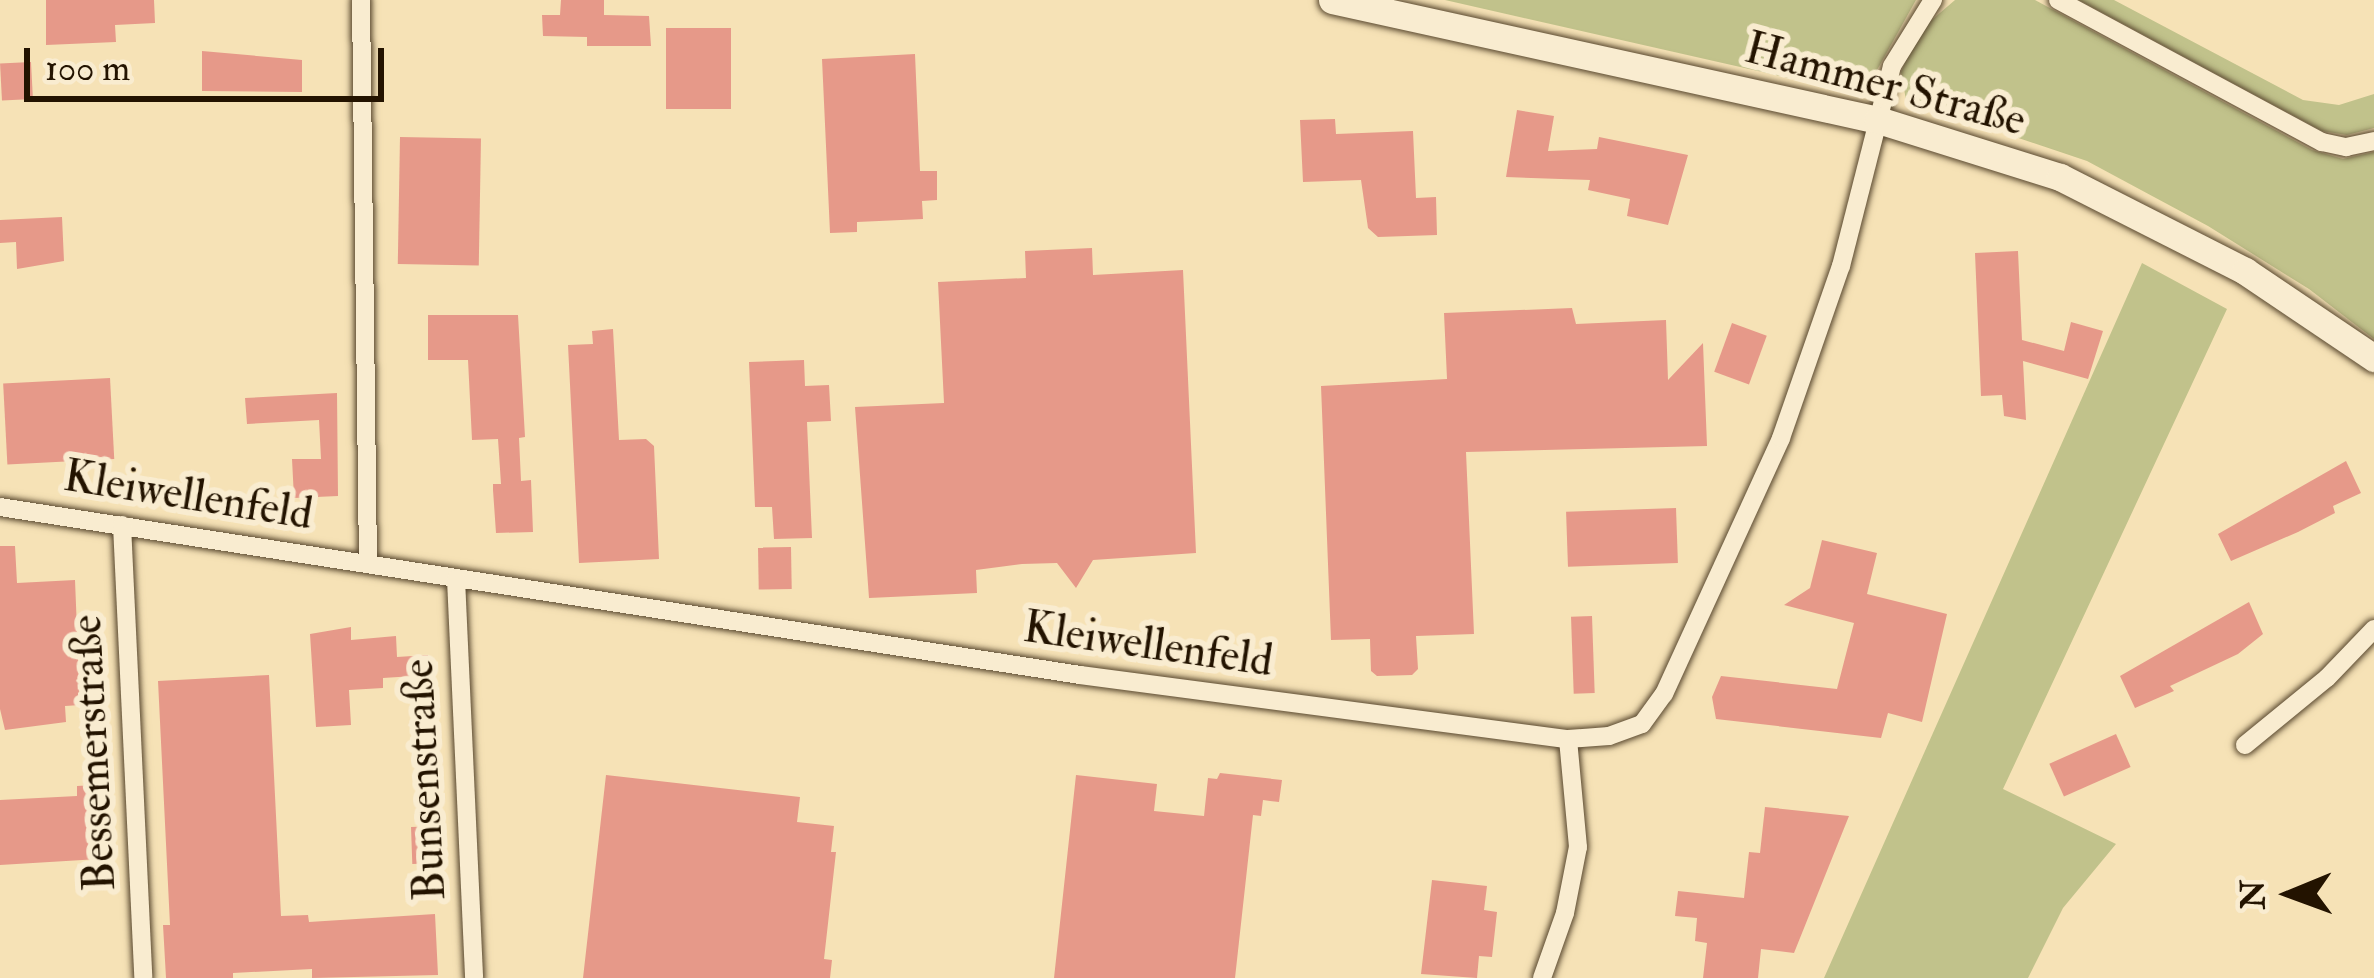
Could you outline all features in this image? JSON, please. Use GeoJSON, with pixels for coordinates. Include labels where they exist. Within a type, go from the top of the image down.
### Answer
{"type":"FeatureCollection","features":[{"type":"Feature","properties":{"kind":"main road","name":"Hammer Straße"},"geometry":{"type":"LineString","coordinates":[[1332,0],[1877,120],[2060,177],[2154,220],[2245,271],[2374,358]]}},
{"type":"Feature","properties":{"kind":"street"},"geometry":{"type":"LineString","coordinates":[[361,0],[368,563]]}},
{"type":"Feature","properties":{"kind":"street","name":"Kleiwellenfeld"},"geometry":{"type":"LineString","coordinates":[[0,507],[1102,678],[1568,739],[1610,736],[1642,724],[1664,694],[1805,380],[1898,51],[1933,0]]}},
{"type":"Feature","properties":{"kind":"street"},"geometry":{"type":"LineString","coordinates":[[2058,0],[2304,134],[2346,147],[2374,141]]}},
{"type":"Feature","properties":{"kind":"street","name":"Bessemerstraße"},"geometry":{"type":"LineString","coordinates":[[122,525],[143,978]]}},
{"type":"Feature","properties":{"kind":"street","name":"Bunsenstraße"},"geometry":{"type":"LineString","coordinates":[[456,579],[474,978]]}},
{"type":"Feature","properties":{"kind":"street"},"geometry":{"type":"LineString","coordinates":[[2245,745],[2327,678],[2374,629]]}},
{"type":"Feature","properties":{"kind":"street"},"geometry":{"type":"LineString","coordinates":[[1542,978],[1565,914],[1578,847],[1568,739]]}},
{"type":"Feature","properties":{"kind":"green space"},"geometry":{"type":"Polygon","coordinates":[[[1445,0],[1916,0],[1872,79],[1850,92],[1445,0]]]}},
{"type":"Feature","properties":{"kind":"green space"},"geometry":{"type":"Polygon","coordinates":[[[1955,0],[2035,0],[2312,150],[2343,159],[2374,152],[2374,339],[2309,289],[2208,226],[2087,161],[1906,100],[1901,72],[1919,31],[1955,0]]]}},
{"type":"Feature","properties":{"kind":"green space"},"geometry":{"type":"Polygon","coordinates":[[[2079,0],[2114,0],[2303,100],[2339,105],[2374,94],[2374,128],[2347,135],[2322,131],[2079,0]]]}},
{"type":"Feature","properties":{"kind":"green space"},"geometry":{"type":"Polygon","coordinates":[[[2142,263],[2227,309],[2003,789],[2116,844],[2063,908],[2028,978],[1824,978],[2142,263]]]}},
{"type":"Feature","properties":{"kind":"building"},"geometry":{"type":"Polygon","coordinates":[[[46,0],[154,0],[155,23],[115,25],[116,42],[46,45],[46,0]]]}},
{"type":"Feature","properties":{"kind":"building"},"geometry":{"type":"Polygon","coordinates":[[[561,0],[604,0],[604,15],[649,16],[651,46],[587,46],[587,37],[543,36],[542,15],[560,15],[561,0]]]}},
{"type":"Feature","properties":{"kind":"building"},"geometry":{"type":"Polygon","coordinates":[[[666,28],[731,28],[731,109],[666,109],[666,28]]]}},
{"type":"Feature","properties":{"kind":"building"},"geometry":{"type":"Polygon","coordinates":[[[202,51],[302,60],[302,92],[202,91],[202,51]]]}},
{"type":"Feature","properties":{"kind":"building"},"geometry":{"type":"Polygon","coordinates":[[[915,54],[920,171],[937,171],[937,200],[922,201],[923,219],[857,222],[857,232],[830,233],[822,59],[915,54]]]}},
{"type":"Feature","properties":{"kind":"building"},"geometry":{"type":"Polygon","coordinates":[[[31,62],[33,99],[2,101],[0,64],[31,62]]]}},
{"type":"Feature","properties":{"kind":"building"},"geometry":{"type":"Polygon","coordinates":[[[1517,110],[1554,116],[1548,151],[1597,149],[1599,137],[1688,155],[1668,225],[1627,216],[1630,199],[1588,190],[1590,180],[1506,177],[1517,110]]]}},
{"type":"Feature","properties":{"kind":"building"},"geometry":{"type":"Polygon","coordinates":[[[1335,119],[1336,134],[1413,131],[1416,198],[1436,197],[1437,235],[1378,237],[1368,228],[1361,180],[1303,182],[1300,120],[1335,119]]]}},
{"type":"Feature","properties":{"kind":"building"},"geometry":{"type":"Polygon","coordinates":[[[400,137],[481,138],[479,265],[398,264],[400,137]]]}},
{"type":"Feature","properties":{"kind":"building"},"geometry":{"type":"Polygon","coordinates":[[[62,217],[64,261],[17,269],[16,242],[0,243],[0,220],[62,217]]]}},
{"type":"Feature","properties":{"kind":"building"},"geometry":{"type":"Polygon","coordinates":[[[1092,248],[1093,275],[1183,270],[1196,553],[1093,560],[1076,588],[1057,563],[1022,564],[976,570],[977,593],[869,598],[855,407],[944,403],[938,282],[1026,278],[1025,251],[1092,248]]]}},
{"type":"Feature","properties":{"kind":"building"},"geometry":{"type":"Polygon","coordinates":[[[2018,251],[2022,340],[2064,351],[2071,322],[2103,331],[2088,379],[2023,361],[2026,420],[2004,416],[2002,395],[1981,396],[1975,253],[2018,251]]]}},
{"type":"Feature","properties":{"kind":"building"},"geometry":{"type":"Polygon","coordinates":[[[1572,308],[1576,324],[1666,320],[1668,380],[1703,343],[1707,446],[1466,452],[1474,634],[1416,636],[1418,669],[1412,675],[1377,676],[1371,671],[1370,639],[1331,640],[1321,386],[1447,379],[1444,313],[1572,308]]]}},
{"type":"Feature","properties":{"kind":"building"},"geometry":{"type":"Polygon","coordinates":[[[428,315],[518,315],[525,437],[519,438],[521,481],[531,480],[533,532],[496,533],[493,484],[501,484],[498,439],[472,440],[468,360],[428,360],[428,315]]]}},
{"type":"Feature","properties":{"kind":"building"},"geometry":{"type":"Polygon","coordinates":[[[1732,323],[1767,336],[1749,385],[1714,372],[1732,323]]]}},
{"type":"Feature","properties":{"kind":"building"},"geometry":{"type":"Polygon","coordinates":[[[613,329],[619,440],[646,439],[654,446],[659,559],[579,563],[568,345],[593,344],[592,331],[613,329]]]}},
{"type":"Feature","properties":{"kind":"building"},"geometry":{"type":"Polygon","coordinates":[[[804,360],[805,386],[829,385],[831,421],[807,422],[812,538],[774,539],[772,507],[755,507],[749,362],[804,360]]]}},
{"type":"Feature","properties":{"kind":"building"},"geometry":{"type":"Polygon","coordinates":[[[110,378],[114,459],[7,464],[3,384],[110,378]]]}},
{"type":"Feature","properties":{"kind":"building"},"geometry":{"type":"Polygon","coordinates":[[[337,393],[338,496],[294,498],[292,459],[321,459],[319,420],[247,424],[245,398],[337,393]]]}},
{"type":"Feature","properties":{"kind":"building"},"geometry":{"type":"Polygon","coordinates":[[[2346,461],[2361,493],[2333,506],[2335,513],[2231,561],[2218,534],[2346,461]]]}},
{"type":"Feature","properties":{"kind":"building"},"geometry":{"type":"Polygon","coordinates":[[[1676,508],[1678,563],[1568,567],[1566,512],[1676,508]]]}},
{"type":"Feature","properties":{"kind":"building"},"geometry":{"type":"Polygon","coordinates":[[[1822,540],[1877,553],[1867,594],[1947,614],[1922,722],[1888,713],[1881,738],[1716,719],[1712,697],[1721,676],[1837,689],[1854,623],[1784,605],[1810,588],[1822,540]]]}},
{"type":"Feature","properties":{"kind":"building"},"geometry":{"type":"Polygon","coordinates":[[[0,546],[15,546],[17,583],[75,580],[80,705],[65,706],[66,722],[5,730],[0,709],[0,546]]]}},
{"type":"Feature","properties":{"kind":"building"},"geometry":{"type":"Polygon","coordinates":[[[791,547],[792,589],[759,590],[758,548],[791,547]]]}},
{"type":"Feature","properties":{"kind":"building"},"geometry":{"type":"Polygon","coordinates":[[[2249,602],[2263,634],[2238,654],[2170,686],[2174,691],[2135,708],[2120,676],[2249,602]]]}},
{"type":"Feature","properties":{"kind":"building"},"geometry":{"type":"Polygon","coordinates":[[[1592,616],[1595,693],[1574,694],[1571,617],[1592,616]]]}},
{"type":"Feature","properties":{"kind":"building"},"geometry":{"type":"Polygon","coordinates":[[[351,627],[351,640],[396,636],[397,657],[428,655],[429,675],[383,678],[383,688],[349,690],[351,725],[316,727],[310,634],[351,627]]]}},
{"type":"Feature","properties":{"kind":"building"},"geometry":{"type":"Polygon","coordinates":[[[269,675],[281,916],[308,915],[309,922],[435,914],[438,975],[312,978],[312,969],[233,973],[233,978],[166,978],[163,925],[170,925],[158,681],[269,675]]]}},
{"type":"Feature","properties":{"kind":"building"},"geometry":{"type":"Polygon","coordinates":[[[2116,734],[2131,767],[2064,797],[2049,764],[2116,734]]]}},
{"type":"Feature","properties":{"kind":"building"},"geometry":{"type":"Polygon","coordinates":[[[1220,773],[1282,780],[1279,802],[1263,800],[1261,816],[1253,815],[1235,978],[1054,978],[1076,775],[1157,784],[1154,811],[1204,816],[1208,778],[1217,779],[1220,773]]]}},
{"type":"Feature","properties":{"kind":"building"},"geometry":{"type":"Polygon","coordinates":[[[606,775],[800,797],[797,822],[834,826],[831,852],[836,852],[824,959],[832,960],[830,978],[583,978],[606,775]]]}},
{"type":"Feature","properties":{"kind":"building"},"geometry":{"type":"Polygon","coordinates":[[[95,785],[99,859],[0,865],[0,800],[77,796],[77,786],[95,785]]]}},
{"type":"Feature","properties":{"kind":"building"},"geometry":{"type":"Polygon","coordinates":[[[1765,807],[1849,816],[1794,953],[1761,949],[1758,978],[1703,978],[1707,943],[1695,941],[1697,918],[1675,916],[1678,891],[1744,898],[1749,852],[1760,853],[1765,807]]]}},
{"type":"Feature","properties":{"kind":"building"},"geometry":{"type":"Polygon","coordinates":[[[441,826],[442,863],[412,864],[411,827],[441,826]]]}},
{"type":"Feature","properties":{"kind":"building"},"geometry":{"type":"Polygon","coordinates":[[[1432,880],[1487,886],[1484,910],[1497,912],[1492,957],[1479,956],[1477,978],[1421,974],[1432,880]]]}}]}
